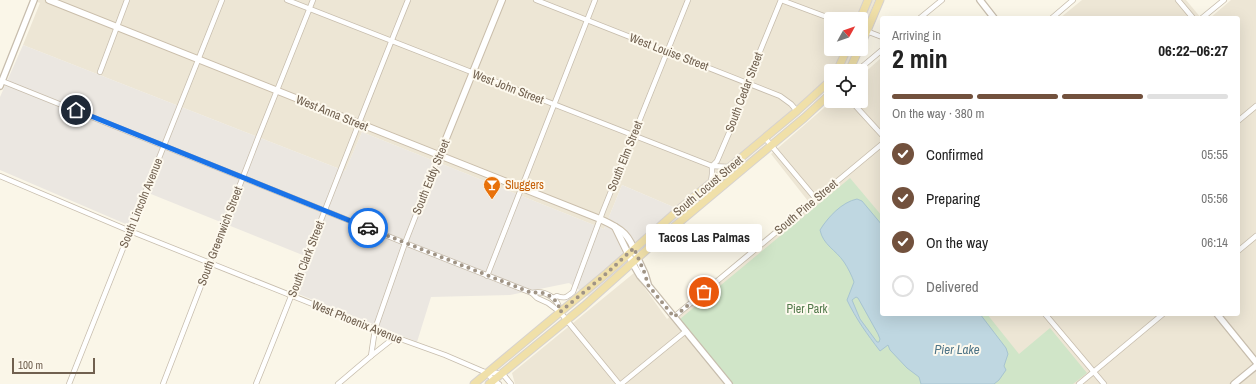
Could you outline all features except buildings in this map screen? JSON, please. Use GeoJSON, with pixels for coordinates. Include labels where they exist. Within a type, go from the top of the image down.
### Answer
{"type":"FeatureCollection","features":[{"type":"Feature","properties":{"kind":"main road","name":"West Anna Street"},"geometry":{"type":"LineString","coordinates":[[49,0],[600,219],[625,233],[635,261]]}},
{"type":"Feature","properties":{"kind":"main road","name":"South Eddy Street"},"geometry":{"type":"LineString","coordinates":[[439,156],[502,0]]}},
{"type":"Feature","properties":{"kind":"main road"},"geometry":{"type":"LineString","coordinates":[[863,12],[868,0]]}},
{"type":"Feature","properties":{"kind":"main road"},"geometry":{"type":"LineString","coordinates":[[868,22],[880,0]]}},
{"type":"Feature","properties":{"kind":"main road","name":"South Locust Street"},"geometry":{"type":"LineString","coordinates":[[474,384],[607,273],[824,86]]}},
{"type":"Feature","properties":{"kind":"main road","name":"South Locust Street"},"geometry":{"type":"LineString","coordinates":[[494,383],[502,373],[772,145],[824,99]]}},
{"type":"Feature","properties":{"kind":"street"},"geometry":{"type":"LineString","coordinates":[[34,0],[1,83],[164,146],[532,293],[537,298],[548,303],[560,312],[620,384],[686,331]]}},
{"type":"Feature","properties":{"kind":"street"},"geometry":{"type":"LineString","coordinates":[[100,72],[127,0]]}},
{"type":"Feature","properties":{"kind":"street","name":"South Lincoln Avenue"},"geometry":{"type":"LineString","coordinates":[[68,384],[222,0]]}},
{"type":"Feature","properties":{"kind":"street","name":"West John Street"},"geometry":{"type":"LineString","coordinates":[[287,0],[712,166],[730,167]]}},
{"type":"Feature","properties":{"kind":"street","name":"South Greenwich Street"},"geometry":{"type":"LineString","coordinates":[[163,384],[276,91],[313,0]]}},
{"type":"Feature","properties":{"kind":"street","name":"South Clark Street"},"geometry":{"type":"LineString","coordinates":[[256,384],[408,0]]}},
{"type":"Feature","properties":{"kind":"street","name":"West Louise Street"},"geometry":{"type":"LineString","coordinates":[[536,0],[780,96],[791,104],[797,111]]}},
{"type":"Feature","properties":{"kind":"street"},"geometry":{"type":"LineString","coordinates":[[487,276],[595,0]]}},
{"type":"Feature","properties":{"kind":"street","name":"South Elm Street"},"geometry":{"type":"LineString","coordinates":[[553,298],[557,296],[563,298],[567,297],[574,292],[600,219],[688,0]]}},
{"type":"Feature","properties":{"kind":"street"},"geometry":{"type":"LineString","coordinates":[[781,0],[824,16]]}},
{"type":"Feature","properties":{"kind":"street","name":"South Cedar Street"},"geometry":{"type":"LineString","coordinates":[[710,183],[712,166],[717,161],[732,126],[747,83],[781,0]]}},
{"type":"Feature","properties":{"kind":"street"},"geometry":{"type":"LineString","coordinates":[[922,16],[942,0]]}},
{"type":"Feature","properties":{"kind":"street"},"geometry":{"type":"LineString","coordinates":[[980,0],[992,16]]}},
{"type":"Feature","properties":{"kind":"street"},"geometry":{"type":"LineString","coordinates":[[1054,16],[1073,0]]}},
{"type":"Feature","properties":{"kind":"street"},"geometry":{"type":"LineString","coordinates":[[1178,0],[1191,16]]}},
{"type":"Feature","properties":{"kind":"street"},"geometry":{"type":"LineString","coordinates":[[1204,16],[1224,0]]}},
{"type":"Feature","properties":{"kind":"street"},"geometry":{"type":"LineString","coordinates":[[868,32],[880,36]]}},
{"type":"Feature","properties":{"kind":"street"},"geometry":{"type":"LineString","coordinates":[[865,64],[880,52]]}},
{"type":"Feature","properties":{"kind":"street"},"geometry":{"type":"LineString","coordinates":[[1240,119],[1256,106]]}},
{"type":"Feature","properties":{"kind":"street"},"geometry":{"type":"LineString","coordinates":[[857,108],[880,133]]}},
{"type":"Feature","properties":{"kind":"street"},"geometry":{"type":"LineString","coordinates":[[765,138],[816,199]]}},
{"type":"Feature","properties":{"kind":"street","name":"South Pine Street"},"geometry":{"type":"LineString","coordinates":[[674,317],[880,146]]}},
{"type":"Feature","properties":{"kind":"street","name":"South Eddy Street"},"geometry":{"type":"LineString","coordinates":[[371,356],[375,329],[405,243],[439,156]]}},
{"type":"Feature","properties":{"kind":"street","name":"West Phoenix Avenue"},"geometry":{"type":"LineString","coordinates":[[0,176],[130,231],[395,337],[445,355],[487,373],[502,373]]}},
{"type":"Feature","properties":{"kind":"street"},"geometry":{"type":"LineString","coordinates":[[1240,249],[1256,236]]}},
{"type":"Feature","properties":{"kind":"street"},"geometry":{"type":"LineString","coordinates":[[635,261],[640,276],[729,384]]}},
{"type":"Feature","properties":{"kind":"street"},"geometry":{"type":"LineString","coordinates":[[532,293],[538,291],[553,298],[559,306],[560,312]]}},
{"type":"Feature","properties":{"kind":"street"},"geometry":{"type":"LineString","coordinates":[[1047,316],[1104,384]]}},
{"type":"Feature","properties":{"kind":"street"},"geometry":{"type":"LineString","coordinates":[[1079,384],[1161,316]]}},
{"type":"Feature","properties":{"kind":"street"},"geometry":{"type":"LineString","coordinates":[[1219,316],[1256,362]]}},
{"type":"Feature","properties":{"kind":"street"},"geometry":{"type":"LineString","coordinates":[[338,384],[395,337]]}},
{"type":"Feature","properties":{"kind":"street"},"geometry":{"type":"LineString","coordinates":[[1234,384],[1256,366]]}},
{"type":"Feature","properties":{"kind":"street","name":"West Phoenix Avenue"},"geometry":{"type":"LineString","coordinates":[[487,373],[494,383]]}},
{"type":"Feature","properties":{"kind":"street"},"geometry":{"type":"LineString","coordinates":[[502,373],[511,384]]}},
{"type":"Feature","properties":{"kind":"shaded area"},"geometry":{"type":"Polygon","coordinates":[[[33,0],[875,0],[868,18],[868,12],[824,12],[824,56],[852,56],[848,64],[824,64],[824,92],[685,212],[622,185],[604,229],[362,132],[345,171],[23,45],[40,3],[33,0]]]}},
{"type":"Feature","properties":{"kind":"shaded area"},"geometry":{"type":"Polygon","coordinates":[[[1082,0],[1186,0],[1199,16],[1062,16],[1082,0]]]}},
{"type":"Feature","properties":{"kind":"shaded area"},"geometry":{"type":"Polygon","coordinates":[[[1231,0],[1256,0],[1256,384],[515,384],[512,373],[634,273],[667,319],[808,201],[771,154],[824,108],[868,108],[868,70],[880,59],[880,316],[1240,316],[1240,16],[1212,16],[1231,0]]]}},
{"type":"Feature","properties":{"kind":"shaded area"},"geometry":{"type":"Polygon","coordinates":[[[23,45],[345,171],[362,132],[604,229],[622,185],[685,212],[588,296],[569,283],[510,295],[431,297],[417,342],[296,293],[310,258],[141,190],[128,225],[0,170],[0,97],[23,45]]]}},
{"type":"Feature","properties":{"kind":"green space","name":"Pier Park"},"geometry":{"type":"Polygon","coordinates":[[[850,178],[880,214],[880,316],[989,316],[1019,354],[1050,328],[1087,373],[1073,384],[733,384],[680,319],[850,178]]]}},
{"type":"Feature","properties":{"kind":"water","name":"Pier Lake"},"geometry":{"type":"Polygon","coordinates":[[[857,199],[862,201],[880,223],[880,316],[982,316],[1006,348],[1008,354],[1004,366],[1006,370],[999,380],[994,384],[921,384],[919,377],[907,368],[890,350],[888,345],[880,351],[854,314],[847,300],[854,282],[850,272],[841,258],[824,240],[820,230],[827,220],[846,203],[857,199]],[[856,297],[852,300],[860,319],[877,342],[879,342],[880,339],[858,298],[856,297]]]}},
{"type":"Feature","properties":{"kind":"way so far"},"geometry":{"type":"LineString","coordinates":[[368,228],[473,271],[532,293],[538,291],[550,296],[556,301],[560,312],[607,273],[634,248],[648,285],[674,317],[704,292]]}},
{"type":"Feature","properties":{"kind":"place","name":"Sluggers"},"geometry":{"type":"Point","coordinates":[492,200]}},
{"type":"Feature","properties":{"kind":"place","name":"Tacos Las Palmas"},"geometry":{"type":"Point","coordinates":[704,292]}},
{"type":"Feature","properties":{"kind":"route"},"geometry":{"type":"LineString","coordinates":[[76,110],[368,228]]}}]}
